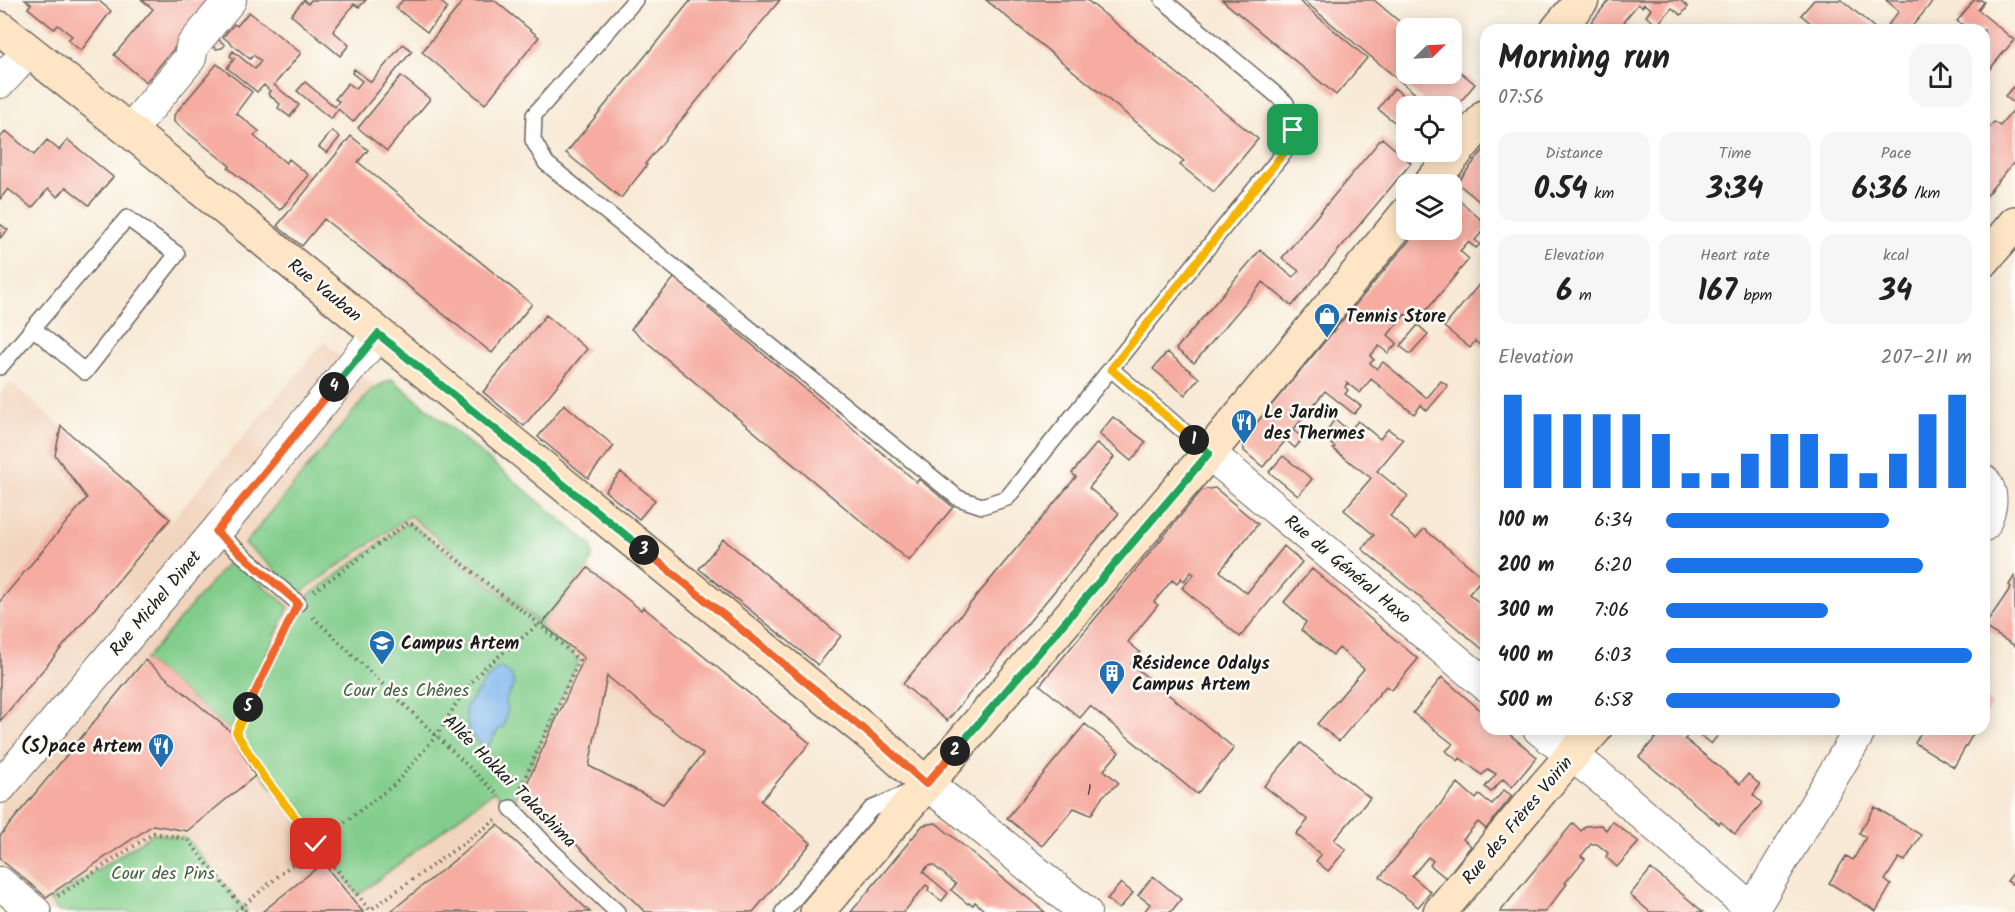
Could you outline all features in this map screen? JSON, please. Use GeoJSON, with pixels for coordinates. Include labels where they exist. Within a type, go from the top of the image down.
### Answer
{"type":"FeatureCollection","features":[{"type":"Feature","properties":{"kind":"street"},"geometry":{"type":"LineString","coordinates":[[130,131],[190,58],[192,46],[230,0]]}},
{"type":"Feature","properties":{"kind":"street"},"geometry":{"type":"LineString","coordinates":[[1562,24],[1582,0]]}},
{"type":"Feature","properties":{"kind":"street","name":"Rue Vauban"},"geometry":{"type":"LineString","coordinates":[[0,28],[130,131],[884,746],[926,784]]}},
{"type":"Feature","properties":{"kind":"street"},"geometry":{"type":"LineString","coordinates":[[0,82],[29,51]]}},
{"type":"Feature","properties":{"kind":"street"},"geometry":{"type":"LineString","coordinates":[[1438,174],[1480,123]]}},
{"type":"Feature","properties":{"kind":"street"},"geometry":{"type":"LineString","coordinates":[[1990,253],[2015,223]]}},
{"type":"Feature","properties":{"kind":"street"},"geometry":{"type":"LineString","coordinates":[[817,912],[1209,453],[1396,226]]}},
{"type":"Feature","properties":{"kind":"street","name":"Rue Michel Dinet"},"geometry":{"type":"LineString","coordinates":[[0,787],[216,532],[378,334]]}},
{"type":"Feature","properties":{"kind":"street","name":"Rue du Général Haxo"},"geometry":{"type":"LineString","coordinates":[[1209,453],[1480,680]]}},
{"type":"Feature","properties":{"kind":"street"},"geometry":{"type":"LineString","coordinates":[[1990,492],[1992,503],[1990,508]]}},
{"type":"Feature","properties":{"kind":"street"},"geometry":{"type":"LineString","coordinates":[[1546,735],[1611,787],[1753,911],[1857,735]]}},
{"type":"Feature","properties":{"kind":"street","name":"Rue des Frères Voirin"},"geometry":{"type":"LineString","coordinates":[[1440,912],[1590,735]]}},
{"type":"Feature","properties":{"kind":"street"},"geometry":{"type":"LineString","coordinates":[[926,784],[1085,912]]}},
{"type":"Feature","properties":{"kind":"street"},"geometry":{"type":"LineString","coordinates":[[0,882],[35,912]]}},
{"type":"Feature","properties":{"kind":"lane"},"geometry":{"type":"LineString","coordinates":[[636,0],[534,115],[533,140],[546,163],[958,498],[982,506],[1007,498],[1286,150],[1293,130],[1286,103],[1163,0]]}},
{"type":"Feature","properties":{"kind":"lane"},"geometry":{"type":"LineString","coordinates":[[0,368],[33,328],[127,218],[177,254],[85,372],[33,328]]}},
{"type":"Feature","properties":{"kind":"lane"},"geometry":{"type":"LineString","coordinates":[[1111,369],[1209,453]]}},
{"type":"Feature","properties":{"kind":"lane"},"geometry":{"type":"LineString","coordinates":[[216,532],[298,603]]}},
{"type":"Feature","properties":{"kind":"lane"},"geometry":{"type":"LineString","coordinates":[[783,912],[871,809],[926,784]]}},
{"type":"Feature","properties":{"kind":"lane","name":"Allée Hokkai Takashima"},"geometry":{"type":"LineString","coordinates":[[512,808],[550,850],[616,912]]}},
{"type":"Feature","properties":{"kind":"path"},"geometry":{"type":"LineString","coordinates":[[409,522],[539,624],[579,660],[512,808],[370,910],[263,776],[236,732],[298,603],[409,522]]}},
{"type":"Feature","properties":{"kind":"path","name":"Allée Hokkai Takashima"},"geometry":{"type":"LineString","coordinates":[[298,603],[512,808]]}},
{"type":"Feature","properties":{"kind":"path"},"geometry":{"type":"LineString","coordinates":[[236,912],[316,844],[395,784],[437,735],[464,691],[484,668],[539,624]]}},
{"type":"Feature","properties":{"kind":"path"},"geometry":{"type":"LineString","coordinates":[[35,912],[154,833],[187,839],[246,912]]}},
{"type":"Feature","properties":{"kind":"shaded area","name":"Campus Artem"},"geometry":{"type":"Polygon","coordinates":[[[324,342],[588,568],[641,610],[643,607],[810,743],[761,801],[811,843],[753,912],[0,912],[0,722],[324,342]]]}},
{"type":"Feature","properties":{"kind":"shaded area"},"geometry":{"type":"Polygon","coordinates":[[[10,382],[170,519],[0,721],[0,394],[10,382]]]}},
{"type":"Feature","properties":{"kind":"green space"},"geometry":{"type":"Polygon","coordinates":[[[392,379],[591,545],[593,554],[588,568],[542,624],[410,516],[301,592],[245,544],[372,389],[392,379]]]}},
{"type":"Feature","properties":{"kind":"green space","name":"Cour des Chênes"},"geometry":{"type":"Polygon","coordinates":[[[409,522],[539,624],[579,660],[511,808],[494,791],[358,895],[263,776],[236,732],[298,603],[409,522]]]}},
{"type":"Feature","properties":{"kind":"green space"},"geometry":{"type":"Polygon","coordinates":[[[231,559],[289,607],[230,731],[145,660],[231,559]]]}},
{"type":"Feature","properties":{"kind":"green space","name":"Cour des Pins"},"geometry":{"type":"Polygon","coordinates":[[[154,833],[187,839],[247,912],[59,912],[50,901],[154,833]]]}},
{"type":"Feature","properties":{"kind":"water"},"geometry":{"type":"Polygon","coordinates":[[[500,667],[512,676],[514,686],[507,696],[508,708],[503,728],[499,728],[486,749],[469,733],[465,708],[486,680],[500,667]]]}},
{"type":"Feature","properties":{"kind":"building"},"geometry":{"type":"Polygon","coordinates":[[[25,0],[98,0],[111,11],[81,51],[68,40],[72,36],[58,25],[54,29],[28,8],[31,4],[25,0]]]}},
{"type":"Feature","properties":{"kind":"building"},"geometry":{"type":"Polygon","coordinates":[[[142,0],[207,0],[211,4],[146,82],[114,55],[153,9],[142,0]]]}},
{"type":"Feature","properties":{"kind":"building"},"geometry":{"type":"Polygon","coordinates":[[[304,0],[308,4],[311,0],[366,0],[359,7],[354,4],[333,31],[349,45],[340,56],[291,15],[304,0]]]}},
{"type":"Feature","properties":{"kind":"building"},"geometry":{"type":"Polygon","coordinates":[[[403,0],[443,0],[441,2],[448,8],[427,32],[396,8],[403,0]]]}},
{"type":"Feature","properties":{"kind":"building"},"geometry":{"type":"Polygon","coordinates":[[[464,0],[494,0],[539,37],[485,104],[422,52],[464,0]]]}},
{"type":"Feature","properties":{"kind":"building"},"geometry":{"type":"Polygon","coordinates":[[[691,0],[780,0],[645,164],[647,165],[621,198],[566,153],[691,0]]]}},
{"type":"Feature","properties":{"kind":"building"},"geometry":{"type":"Polygon","coordinates":[[[986,0],[1087,0],[1258,139],[1214,192],[1180,165],[1184,161],[986,0]]]}},
{"type":"Feature","properties":{"kind":"building"},"geometry":{"type":"Polygon","coordinates":[[[1222,0],[1298,0],[1367,58],[1336,95],[1222,0]]]}},
{"type":"Feature","properties":{"kind":"building"},"geometry":{"type":"Polygon","coordinates":[[[1303,0],[1374,0],[1396,19],[1396,78],[1303,0]]]}},
{"type":"Feature","properties":{"kind":"building"},"geometry":{"type":"Polygon","coordinates":[[[1609,0],[1680,0],[1688,7],[1681,15],[1672,8],[1658,24],[1646,16],[1651,9],[1644,4],[1642,7],[1638,4],[1624,21],[1627,24],[1590,24],[1609,0]]]}},
{"type":"Feature","properties":{"kind":"building"},"geometry":{"type":"Polygon","coordinates":[[[1814,0],[1842,0],[1870,24],[1812,24],[1801,15],[1814,0]]]}},
{"type":"Feature","properties":{"kind":"building"},"geometry":{"type":"Polygon","coordinates":[[[1886,0],[1934,0],[1914,24],[1889,24],[1899,11],[1886,0]]]}},
{"type":"Feature","properties":{"kind":"building"},"geometry":{"type":"Polygon","coordinates":[[[1974,0],[1981,0],[1984,2],[1978,10],[2014,40],[1990,69],[1990,24],[1962,24],[1957,21],[1974,0]]]}},
{"type":"Feature","properties":{"kind":"building"},"geometry":{"type":"Polygon","coordinates":[[[249,12],[301,53],[274,85],[299,105],[290,117],[278,108],[280,104],[268,94],[270,91],[264,85],[257,92],[227,68],[234,59],[230,56],[233,51],[255,69],[261,61],[253,55],[250,59],[223,37],[249,12]]]}},
{"type":"Feature","properties":{"kind":"building"},"geometry":{"type":"Polygon","coordinates":[[[216,37],[225,45],[222,48],[216,49],[211,44],[216,37]]]}},
{"type":"Feature","properties":{"kind":"building"},"geometry":{"type":"Polygon","coordinates":[[[403,44],[412,51],[353,122],[338,109],[331,119],[297,91],[305,82],[335,107],[339,101],[335,99],[348,83],[356,89],[362,81],[352,73],[354,69],[371,82],[403,44]]]}},
{"type":"Feature","properties":{"kind":"building"},"geometry":{"type":"Polygon","coordinates":[[[217,64],[252,92],[236,113],[259,131],[254,136],[286,163],[289,159],[309,175],[280,210],[228,168],[230,166],[174,122],[174,115],[217,64]]]}},
{"type":"Feature","properties":{"kind":"building"},"geometry":{"type":"Polygon","coordinates":[[[1462,73],[1475,84],[1462,100],[1462,96],[1418,96],[1404,84],[1462,84],[1462,73]]]}},
{"type":"Feature","properties":{"kind":"building"},"geometry":{"type":"Polygon","coordinates":[[[401,76],[430,99],[387,151],[358,128],[401,76]]]}},
{"type":"Feature","properties":{"kind":"building"},"geometry":{"type":"Polygon","coordinates":[[[2013,87],[2015,89],[2015,104],[2005,96],[2013,87]]]}},
{"type":"Feature","properties":{"kind":"building"},"geometry":{"type":"Polygon","coordinates":[[[1394,88],[1404,96],[1396,96],[1396,123],[1378,109],[1394,88]]]}},
{"type":"Feature","properties":{"kind":"building"},"geometry":{"type":"Polygon","coordinates":[[[2015,108],[2015,161],[1990,191],[1990,127],[1994,122],[2000,126],[2015,108]]]}},
{"type":"Feature","properties":{"kind":"building"},"geometry":{"type":"Polygon","coordinates":[[[6,131],[34,155],[47,140],[59,150],[68,140],[113,177],[89,205],[66,187],[58,197],[48,189],[32,208],[8,189],[0,199],[0,138],[6,131]]]}},
{"type":"Feature","properties":{"kind":"building"},"geometry":{"type":"Polygon","coordinates":[[[332,131],[340,137],[327,153],[319,147],[332,131]]]}},
{"type":"Feature","properties":{"kind":"building"},"geometry":{"type":"Polygon","coordinates":[[[351,136],[368,150],[358,162],[532,304],[492,353],[324,219],[302,246],[277,226],[351,136]]]}},
{"type":"Feature","properties":{"kind":"building"},"geometry":{"type":"Polygon","coordinates":[[[1382,138],[1396,150],[1396,162],[1411,163],[1402,174],[1396,174],[1396,181],[1292,306],[1263,282],[1194,363],[1176,349],[1260,250],[1293,277],[1299,271],[1282,258],[1382,138]]]}},
{"type":"Feature","properties":{"kind":"building"},"geometry":{"type":"Polygon","coordinates":[[[1480,154],[1480,202],[1462,187],[1462,177],[1480,154]]]}},
{"type":"Feature","properties":{"kind":"building"},"geometry":{"type":"Polygon","coordinates":[[[1462,203],[1480,219],[1480,234],[1475,240],[1480,244],[1476,248],[1468,242],[1460,251],[1469,259],[1416,323],[1405,314],[1388,335],[1397,343],[1388,353],[1379,346],[1370,356],[1374,360],[1370,363],[1377,369],[1383,362],[1427,398],[1441,381],[1448,386],[1427,411],[1421,405],[1414,414],[1371,379],[1360,393],[1347,383],[1345,387],[1348,390],[1345,394],[1361,406],[1354,414],[1325,391],[1293,430],[1303,438],[1295,448],[1286,440],[1263,467],[1244,451],[1244,438],[1410,240],[1462,240],[1462,203]]]}},
{"type":"Feature","properties":{"kind":"building"},"geometry":{"type":"Polygon","coordinates":[[[0,224],[8,230],[0,238],[0,224]]]}},
{"type":"Feature","properties":{"kind":"building"},"geometry":{"type":"Polygon","coordinates":[[[675,277],[710,304],[708,308],[917,482],[919,479],[953,507],[909,561],[631,329],[675,277]]]}},
{"type":"Feature","properties":{"kind":"building"},"geometry":{"type":"Polygon","coordinates":[[[1480,283],[1480,345],[1475,341],[1470,348],[1444,327],[1480,283]]]}},
{"type":"Feature","properties":{"kind":"building"},"geometry":{"type":"Polygon","coordinates":[[[546,315],[587,349],[524,426],[483,392],[546,315]]]}},
{"type":"Feature","properties":{"kind":"building"},"geometry":{"type":"Polygon","coordinates":[[[1418,325],[1428,334],[1410,354],[1400,346],[1418,325]]]}},
{"type":"Feature","properties":{"kind":"building"},"geometry":{"type":"Polygon","coordinates":[[[1167,352],[1199,378],[1185,395],[1153,369],[1167,352]]]}},
{"type":"Feature","properties":{"kind":"building"},"geometry":{"type":"Polygon","coordinates":[[[564,404],[614,446],[588,478],[538,437],[564,404]]]}},
{"type":"Feature","properties":{"kind":"building"},"geometry":{"type":"Polygon","coordinates":[[[1113,417],[1146,442],[1131,461],[1099,434],[1113,417]]]}},
{"type":"Feature","properties":{"kind":"building"},"geometry":{"type":"Polygon","coordinates":[[[1335,419],[1349,431],[1358,421],[1380,439],[1388,429],[1403,440],[1377,471],[1408,496],[1390,516],[1416,538],[1424,529],[1480,575],[1480,581],[1469,594],[1480,603],[1480,647],[1362,549],[1374,535],[1344,510],[1371,478],[1333,449],[1335,447],[1325,439],[1327,436],[1324,434],[1335,419]]]}},
{"type":"Feature","properties":{"kind":"building"},"geometry":{"type":"Polygon","coordinates":[[[61,426],[170,519],[0,721],[0,601],[87,498],[55,455],[61,426]]]}},
{"type":"Feature","properties":{"kind":"building"},"geometry":{"type":"Polygon","coordinates":[[[1097,443],[1114,457],[1089,488],[1119,513],[947,721],[903,684],[1076,477],[1072,473],[1097,443]]]}},
{"type":"Feature","properties":{"kind":"building"},"geometry":{"type":"Polygon","coordinates":[[[1283,456],[1312,479],[1298,496],[1269,472],[1283,456]]]}},
{"type":"Feature","properties":{"kind":"building"},"geometry":{"type":"Polygon","coordinates":[[[621,472],[655,500],[639,519],[605,491],[621,472]]]}},
{"type":"Feature","properties":{"kind":"building"},"geometry":{"type":"Polygon","coordinates":[[[1215,488],[1258,524],[1220,571],[1223,574],[1247,593],[1284,546],[1302,562],[1240,637],[1182,588],[1194,574],[1191,572],[1184,581],[1181,578],[1177,584],[1172,580],[1154,602],[1158,605],[1128,642],[1140,652],[1131,664],[1234,748],[1197,794],[1090,706],[1080,718],[1040,685],[1202,490],[1215,488]]]}},
{"type":"Feature","properties":{"kind":"building"},"geometry":{"type":"Polygon","coordinates":[[[723,539],[841,636],[818,665],[699,569],[723,539]]]}},
{"type":"Feature","properties":{"kind":"building"},"geometry":{"type":"Polygon","coordinates":[[[588,568],[641,610],[643,607],[810,743],[761,801],[811,843],[753,912],[645,912],[523,792],[584,658],[542,624],[588,568]],[[607,676],[589,766],[663,804],[703,754],[607,676]]]}},
{"type":"Feature","properties":{"kind":"building"},"geometry":{"type":"Polygon","coordinates":[[[1312,569],[1418,659],[1392,690],[1386,686],[1339,741],[1317,724],[1364,669],[1339,648],[1333,655],[1301,630],[1306,622],[1284,602],[1312,569]]]}},
{"type":"Feature","properties":{"kind":"building"},"geometry":{"type":"Polygon","coordinates":[[[2015,575],[2015,646],[1990,631],[1990,618],[2011,587],[2009,585],[2015,575]]]}},
{"type":"Feature","properties":{"kind":"building"},"geometry":{"type":"Polygon","coordinates":[[[145,660],[230,731],[255,776],[187,831],[153,825],[46,897],[0,859],[0,836],[145,660]]]}},
{"type":"Feature","properties":{"kind":"building"},"geometry":{"type":"Polygon","coordinates":[[[1442,677],[1480,710],[1480,735],[1510,735],[1537,757],[1512,787],[1503,779],[1491,792],[1485,787],[1496,774],[1488,769],[1482,775],[1460,758],[1458,761],[1446,751],[1453,744],[1413,713],[1442,677]]]}},
{"type":"Feature","properties":{"kind":"building"},"geometry":{"type":"Polygon","coordinates":[[[1085,724],[1119,752],[1104,770],[1119,783],[1103,796],[1091,815],[1074,808],[1042,846],[1007,818],[1085,724]]]}},
{"type":"Feature","properties":{"kind":"building"},"geometry":{"type":"Polygon","coordinates":[[[1658,735],[1688,735],[1685,739],[1740,784],[1748,774],[1760,785],[1753,795],[1762,803],[1735,834],[1721,822],[1719,824],[1639,757],[1658,735]]]}},
{"type":"Feature","properties":{"kind":"building"},"geometry":{"type":"Polygon","coordinates":[[[1700,735],[1718,735],[1711,744],[1700,735]]]}},
{"type":"Feature","properties":{"kind":"building"},"geometry":{"type":"Polygon","coordinates":[[[1920,735],[1973,735],[1954,767],[1915,743],[1920,735]]]}},
{"type":"Feature","properties":{"kind":"building"},"geometry":{"type":"Polygon","coordinates":[[[1301,743],[1370,798],[1334,840],[1346,850],[1328,871],[1316,861],[1321,855],[1296,834],[1308,820],[1264,786],[1301,743]]]}},
{"type":"Feature","properties":{"kind":"building"},"geometry":{"type":"Polygon","coordinates":[[[1458,783],[1476,799],[1479,795],[1492,804],[1504,790],[1512,796],[1486,829],[1478,822],[1463,839],[1471,846],[1446,878],[1430,865],[1433,861],[1428,857],[1412,876],[1431,892],[1418,907],[1380,877],[1458,783]]]}},
{"type":"Feature","properties":{"kind":"building"},"geometry":{"type":"Polygon","coordinates":[[[1875,807],[1921,835],[1905,861],[1899,858],[1885,880],[1891,885],[1876,911],[1829,883],[1846,856],[1853,860],[1866,837],[1859,833],[1875,807]]]}},
{"type":"Feature","properties":{"kind":"building"},"geometry":{"type":"Polygon","coordinates":[[[1612,821],[1639,842],[1617,867],[1606,857],[1608,853],[1597,844],[1591,844],[1581,856],[1585,859],[1545,912],[1500,912],[1573,823],[1581,831],[1585,826],[1601,825],[1606,830],[1612,821]]]}},
{"type":"Feature","properties":{"kind":"building"},"geometry":{"type":"Polygon","coordinates":[[[936,823],[1045,912],[986,912],[975,902],[973,905],[968,904],[951,890],[956,884],[933,865],[928,866],[923,872],[948,893],[942,901],[928,891],[929,887],[926,885],[904,912],[851,912],[923,825],[936,823]]]}},
{"type":"Feature","properties":{"kind":"building"},"geometry":{"type":"Polygon","coordinates":[[[498,825],[590,912],[390,912],[498,825]]]}},
{"type":"Feature","properties":{"kind":"building"},"geometry":{"type":"Polygon","coordinates":[[[323,863],[363,912],[262,912],[323,863]]]}},
{"type":"Feature","properties":{"kind":"building"},"geometry":{"type":"Polygon","coordinates":[[[1651,869],[1703,912],[1650,912],[1630,895],[1651,869]]]}},
{"type":"Feature","properties":{"kind":"building"},"geometry":{"type":"Polygon","coordinates":[[[2013,873],[2015,874],[2015,886],[2007,881],[2013,873]]]}},
{"type":"Feature","properties":{"kind":"building"},"geometry":{"type":"Polygon","coordinates":[[[1153,876],[1181,899],[1171,912],[1144,912],[1150,904],[1138,895],[1153,876]]]}},
{"type":"Feature","properties":{"kind":"building"},"geometry":{"type":"Polygon","coordinates":[[[1121,883],[1133,893],[1119,909],[1107,899],[1121,883]]]}},
{"type":"Feature","properties":{"kind":"place","name":"Tennis Store"},"geometry":{"type":"Point","coordinates":[1327,339]}},
{"type":"Feature","properties":{"kind":"place","name":"Le Jardin des Thermes"},"geometry":{"type":"Point","coordinates":[1244,445]}},
{"type":"Feature","properties":{"kind":"place","name":"Campus Artem"},"geometry":{"type":"Point","coordinates":[382,666]}},
{"type":"Feature","properties":{"kind":"place","name":"Résidence Odalys Campus Artem"},"geometry":{"type":"Point","coordinates":[1112,696]}},
{"type":"Feature","properties":{"kind":"place","name":"(S)pace Artem"},"geometry":{"type":"Point","coordinates":[161,769]}},
{"type":"Feature","properties":{"kind":"route"},"geometry":{"type":"LineString","coordinates":[[316,844],[263,776],[236,732],[298,603],[216,532],[378,334],[884,746],[926,784],[1209,453],[1111,369],[1286,150],[1293,130]]}}]}
